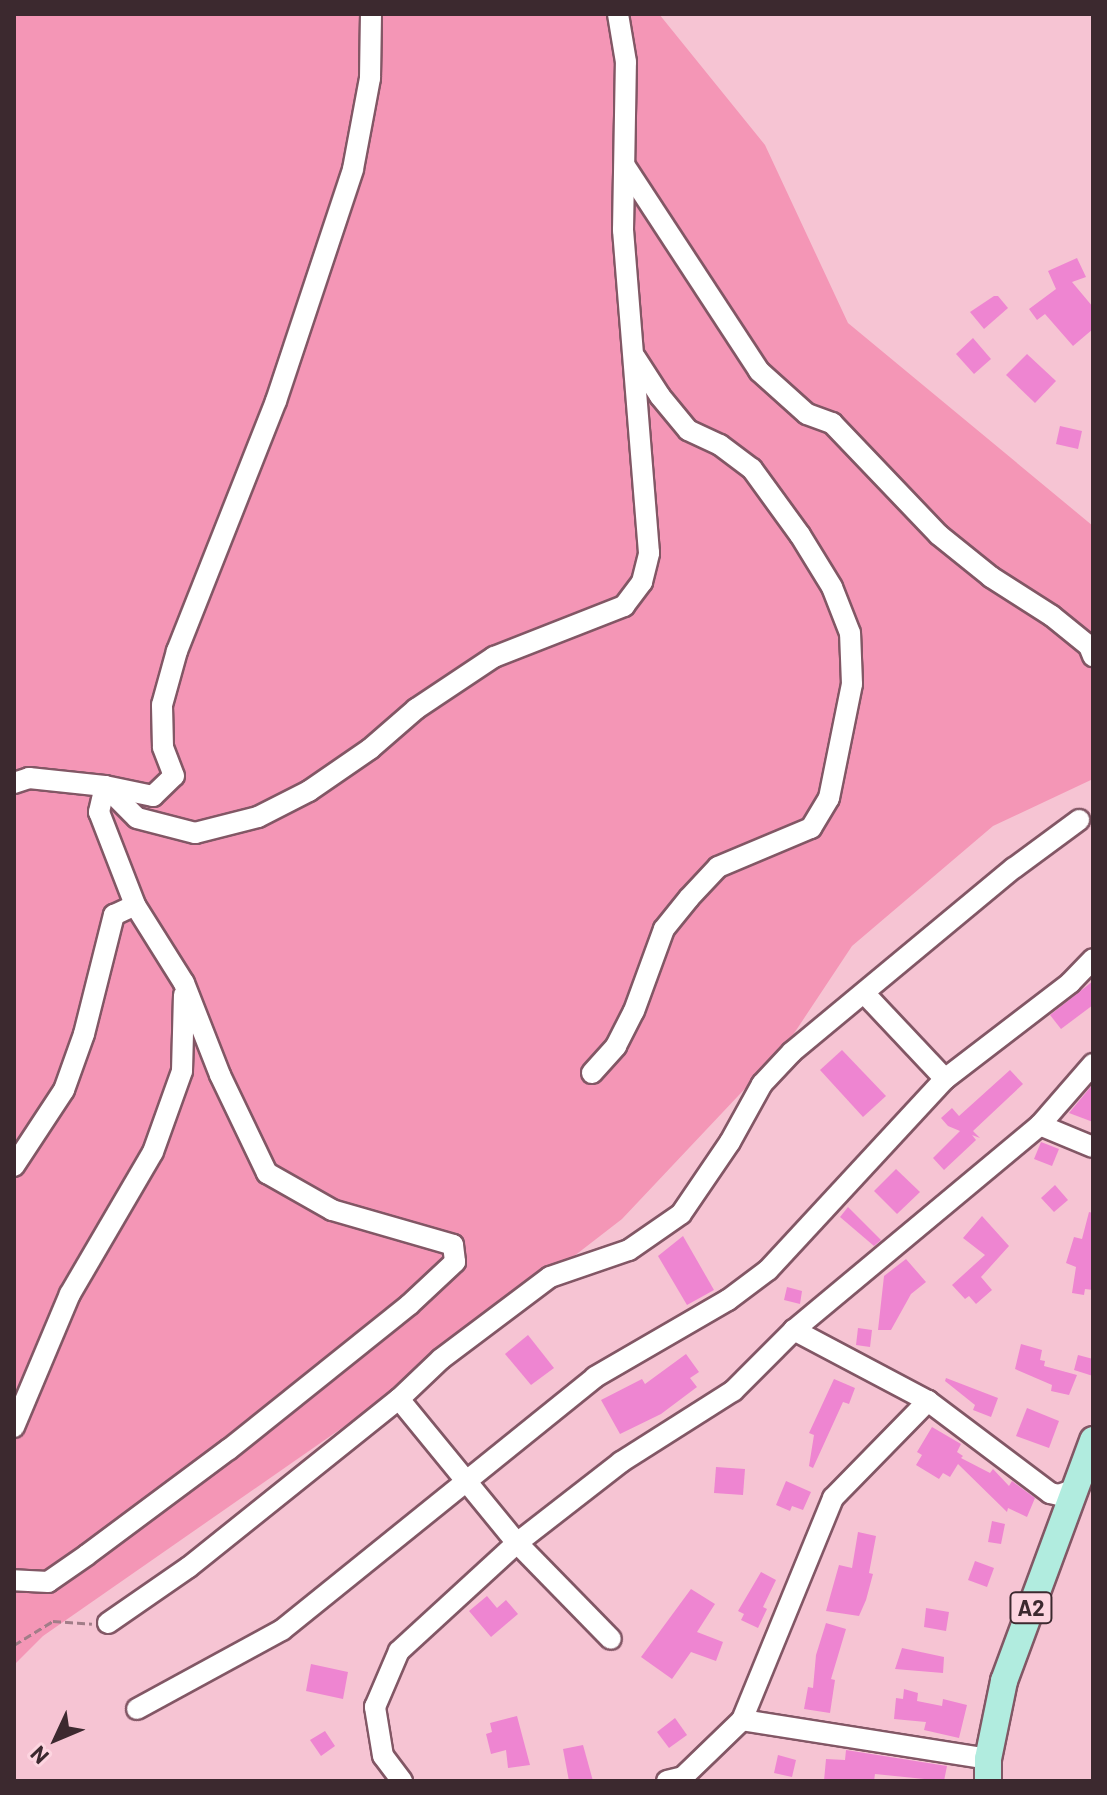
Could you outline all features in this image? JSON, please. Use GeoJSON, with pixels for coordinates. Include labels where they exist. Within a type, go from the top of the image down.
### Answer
{"type":"FeatureCollection","features":[{"type":"Feature","properties":{"kind":"main road","name":"A2"},"geometry":{"type":"LineString","coordinates":[[988,1770],[1004,1681],[1093,1440]]}},
{"type":"Feature","properties":{"kind":"street"},"geometry":{"type":"LineString","coordinates":[[14,783],[29,778],[105,786],[153,796],[174,776],[163,747],[162,705],[177,651],[276,401],[353,169],[370,78],[371,14]]}},
{"type":"Feature","properties":{"kind":"street"},"geometry":{"type":"LineString","coordinates":[[105,786],[137,818],[195,833],[258,817],[309,791],[370,749],[416,709],[494,657],[624,606],[642,582],[649,553],[623,230],[626,62],[618,14]]}},
{"type":"Feature","properties":{"kind":"street"},"geometry":{"type":"LineString","coordinates":[[625,166],[759,371],[807,414],[832,423],[939,535],[991,577],[1052,616],[1089,646],[1093,656]]}},
{"type":"Feature","properties":{"kind":"street"},"geometry":{"type":"LineString","coordinates":[[592,1073],[616,1046],[634,1011],[664,929],[689,898],[718,867],[811,828],[829,798],[852,684],[850,633],[832,587],[800,535],[752,469],[720,445],[688,430],[660,396],[633,354]]}},
{"type":"Feature","properties":{"kind":"street"},"geometry":{"type":"LineString","coordinates":[[14,1580],[48,1582],[87,1555],[229,1449],[409,1305],[455,1262],[453,1245],[332,1210],[267,1173],[220,1075],[184,983],[135,905],[99,812],[105,786]]}},
{"type":"Feature","properties":{"kind":"street"},"geometry":{"type":"LineString","coordinates":[[108,1623],[189,1567],[399,1399],[441,1359],[550,1277],[629,1250],[681,1214],[730,1142],[762,1084],[792,1052],[1014,868],[1079,820]]}},
{"type":"Feature","properties":{"kind":"street"},"geometry":{"type":"LineString","coordinates":[[14,1166],[64,1090],[84,1034],[114,915],[135,905]]}},
{"type":"Feature","properties":{"kind":"street"},"geometry":{"type":"LineString","coordinates":[[137,1709],[282,1630],[595,1377],[728,1300],[768,1270],[945,1079],[1070,983],[1093,959]]}},
{"type":"Feature","properties":{"kind":"street"},"geometry":{"type":"LineString","coordinates":[[14,1427],[70,1294],[153,1152],[182,1071],[184,983]]}},
{"type":"Feature","properties":{"kind":"street"},"geometry":{"type":"LineString","coordinates":[[864,993],[945,1079]]}},
{"type":"Feature","properties":{"kind":"street"},"geometry":{"type":"LineString","coordinates":[[402,1781],[383,1756],[375,1707],[399,1651],[517,1543],[621,1462],[733,1391],[794,1330],[1040,1125],[1093,1064]]}},
{"type":"Feature","properties":{"kind":"street"},"geometry":{"type":"LineString","coordinates":[[1040,1125],[1093,1147]]}},
{"type":"Feature","properties":{"kind":"street"},"geometry":{"type":"LineString","coordinates":[[794,1330],[928,1401],[1050,1493],[1059,1495],[1073,1490]]}},
{"type":"Feature","properties":{"kind":"street"},"geometry":{"type":"LineString","coordinates":[[399,1399],[517,1543],[611,1639]]}},
{"type":"Feature","properties":{"kind":"street"},"geometry":{"type":"LineString","coordinates":[[667,1781],[683,1777],[742,1720],[833,1498],[928,1401]]}},
{"type":"Feature","properties":{"kind":"street"},"geometry":{"type":"LineString","coordinates":[[742,1720],[988,1770]]}},
{"type":"Feature","properties":{"kind":"path"},"geometry":{"type":"LineString","coordinates":[[14,1645],[53,1621],[108,1623]]}},
{"type":"Feature","properties":{"kind":"shaded area"},"geometry":{"type":"Polygon","coordinates":[[[14,14],[659,14],[765,145],[848,323],[1093,526],[1093,779],[993,826],[852,946],[787,1044],[622,1219],[441,1359],[43,1636],[14,1665],[14,14]]]}},
{"type":"Feature","properties":{"kind":"building"},"geometry":{"type":"Polygon","coordinates":[[[1077,258],[1086,277],[1072,282],[1093,307],[1093,329],[1073,346],[1045,314],[1037,320],[1029,309],[1056,289],[1048,271],[1077,258]]]}},
{"type":"Feature","properties":{"kind":"building"},"geometry":{"type":"Polygon","coordinates":[[[998,296],[1008,308],[984,329],[970,312],[998,296]]]}},
{"type":"Feature","properties":{"kind":"building"},"geometry":{"type":"Polygon","coordinates":[[[973,338],[991,359],[974,374],[956,354],[973,338]]]}},
{"type":"Feature","properties":{"kind":"building"},"geometry":{"type":"Polygon","coordinates":[[[1027,354],[1056,381],[1035,403],[1006,375],[1027,354]]]}},
{"type":"Feature","properties":{"kind":"building"},"geometry":{"type":"Polygon","coordinates":[[[1060,426],[1082,431],[1078,449],[1056,444],[1060,426]]]}},
{"type":"Feature","properties":{"kind":"building"},"geometry":{"type":"Polygon","coordinates":[[[1093,981],[1093,1005],[1061,1029],[1050,1015],[1093,981]]]}},
{"type":"Feature","properties":{"kind":"building"},"geometry":{"type":"Polygon","coordinates":[[[842,1050],[886,1096],[863,1117],[820,1070],[842,1050]]]}},
{"type":"Feature","properties":{"kind":"building"},"geometry":{"type":"Polygon","coordinates":[[[1010,1070],[1023,1084],[973,1131],[980,1138],[972,1135],[976,1140],[944,1170],[933,1158],[960,1131],[948,1126],[941,1118],[952,1108],[959,1116],[1010,1070]]]}},
{"type":"Feature","properties":{"kind":"building"},"geometry":{"type":"Polygon","coordinates":[[[1093,1084],[1093,1122],[1069,1113],[1093,1084]]]}},
{"type":"Feature","properties":{"kind":"building"},"geometry":{"type":"Polygon","coordinates":[[[1041,1142],[1059,1149],[1052,1166],[1034,1159],[1041,1142]]]}},
{"type":"Feature","properties":{"kind":"building"},"geometry":{"type":"Polygon","coordinates":[[[896,1169],[920,1192],[897,1214],[874,1191],[896,1169]]]}},
{"type":"Feature","properties":{"kind":"building"},"geometry":{"type":"Polygon","coordinates":[[[1055,1185],[1068,1200],[1054,1212],[1041,1198],[1055,1185]]]}},
{"type":"Feature","properties":{"kind":"building"},"geometry":{"type":"Polygon","coordinates":[[[848,1207],[881,1240],[874,1246],[840,1217],[848,1207]]]}},
{"type":"Feature","properties":{"kind":"building"},"geometry":{"type":"Polygon","coordinates":[[[1089,1212],[1093,1213],[1093,1290],[1085,1289],[1084,1295],[1072,1293],[1076,1267],[1066,1263],[1074,1237],[1082,1239],[1089,1212]]]}},
{"type":"Feature","properties":{"kind":"building"},"geometry":{"type":"Polygon","coordinates":[[[982,1216],[1009,1246],[981,1277],[992,1290],[976,1304],[969,1296],[965,1299],[952,1285],[985,1255],[963,1238],[982,1216]]]}},
{"type":"Feature","properties":{"kind":"building"},"geometry":{"type":"Polygon","coordinates":[[[683,1236],[714,1290],[687,1305],[658,1256],[683,1236]]]}},
{"type":"Feature","properties":{"kind":"building"},"geometry":{"type":"Polygon","coordinates":[[[906,1259],[926,1282],[911,1294],[891,1330],[878,1330],[884,1276],[906,1259]]]}},
{"type":"Feature","properties":{"kind":"building"},"geometry":{"type":"Polygon","coordinates":[[[787,1287],[802,1291],[800,1304],[784,1300],[787,1287]]]}},
{"type":"Feature","properties":{"kind":"building"},"geometry":{"type":"Polygon","coordinates":[[[858,1328],[872,1330],[870,1347],[856,1345],[858,1328]]]}},
{"type":"Feature","properties":{"kind":"building"},"geometry":{"type":"Polygon","coordinates":[[[528,1335],[554,1368],[531,1385],[505,1354],[528,1335]]]}},
{"type":"Feature","properties":{"kind":"building"},"geometry":{"type":"Polygon","coordinates":[[[1021,1344],[1042,1350],[1040,1360],[1045,1361],[1044,1366],[1077,1375],[1069,1395],[1051,1391],[1052,1385],[1015,1369],[1021,1344]]]}},
{"type":"Feature","properties":{"kind":"building"},"geometry":{"type":"Polygon","coordinates":[[[686,1354],[699,1372],[690,1378],[697,1387],[661,1414],[620,1434],[601,1400],[642,1379],[645,1384],[686,1354]]]}},
{"type":"Feature","properties":{"kind":"building"},"geometry":{"type":"Polygon","coordinates":[[[1078,1355],[1093,1359],[1093,1376],[1074,1370],[1078,1355]]]}},
{"type":"Feature","properties":{"kind":"building"},"geometry":{"type":"Polygon","coordinates":[[[946,1378],[998,1398],[991,1417],[973,1410],[975,1405],[945,1381],[946,1378]]]}},
{"type":"Feature","properties":{"kind":"building"},"geometry":{"type":"Polygon","coordinates":[[[834,1379],[855,1388],[849,1404],[843,1402],[813,1468],[809,1466],[814,1435],[809,1433],[834,1379]]]}},
{"type":"Feature","properties":{"kind":"building"},"geometry":{"type":"Polygon","coordinates":[[[1027,1408],[1059,1421],[1049,1448],[1016,1436],[1027,1408]]]}},
{"type":"Feature","properties":{"kind":"building"},"geometry":{"type":"Polygon","coordinates":[[[932,1427],[961,1444],[957,1452],[963,1456],[961,1458],[990,1473],[993,1469],[1009,1486],[1012,1481],[1035,1498],[1027,1517],[1008,1508],[1007,1512],[958,1464],[950,1477],[943,1473],[939,1479],[916,1465],[922,1455],[917,1452],[932,1427]]]}},
{"type":"Feature","properties":{"kind":"building"},"geometry":{"type":"Polygon","coordinates":[[[716,1467],[745,1469],[743,1495],[714,1493],[716,1467]]]}},
{"type":"Feature","properties":{"kind":"building"},"geometry":{"type":"Polygon","coordinates":[[[786,1481],[811,1492],[803,1510],[792,1506],[790,1511],[776,1505],[786,1481]]]}},
{"type":"Feature","properties":{"kind":"building"},"geometry":{"type":"Polygon","coordinates":[[[992,1521],[1005,1524],[1001,1544],[988,1542],[992,1521]]]}},
{"type":"Feature","properties":{"kind":"building"},"geometry":{"type":"Polygon","coordinates":[[[858,1532],[876,1536],[869,1573],[873,1574],[866,1600],[859,1616],[826,1611],[839,1565],[852,1568],[858,1532]]]}},
{"type":"Feature","properties":{"kind":"building"},"geometry":{"type":"Polygon","coordinates":[[[975,1561],[994,1568],[987,1587],[968,1580],[975,1561]]]}},
{"type":"Feature","properties":{"kind":"building"},"geometry":{"type":"Polygon","coordinates":[[[761,1572],[776,1580],[763,1607],[767,1609],[758,1628],[741,1620],[744,1614],[738,1611],[761,1572]]]}},
{"type":"Feature","properties":{"kind":"building"},"geometry":{"type":"Polygon","coordinates":[[[691,1589],[715,1604],[697,1632],[723,1642],[716,1661],[691,1652],[672,1679],[641,1657],[691,1589]]]}},
{"type":"Feature","properties":{"kind":"building"},"geometry":{"type":"Polygon","coordinates":[[[487,1596],[497,1608],[506,1600],[518,1614],[491,1637],[469,1611],[487,1596]]]}},
{"type":"Feature","properties":{"kind":"building"},"geometry":{"type":"Polygon","coordinates":[[[926,1608],[949,1612],[946,1631],[924,1627],[926,1608]]]}},
{"type":"Feature","properties":{"kind":"building"},"geometry":{"type":"Polygon","coordinates":[[[826,1623],[846,1629],[831,1679],[835,1680],[830,1713],[804,1709],[808,1687],[813,1688],[816,1655],[826,1623]]]}},
{"type":"Feature","properties":{"kind":"building"},"geometry":{"type":"Polygon","coordinates":[[[902,1648],[944,1657],[943,1673],[895,1669],[902,1648]]]}},
{"type":"Feature","properties":{"kind":"building"},"geometry":{"type":"Polygon","coordinates":[[[311,1664],[348,1672],[343,1699],[306,1691],[311,1664]]]}},
{"type":"Feature","properties":{"kind":"building"},"geometry":{"type":"Polygon","coordinates":[[[904,1689],[918,1693],[917,1701],[942,1706],[943,1699],[967,1705],[959,1738],[924,1730],[926,1722],[894,1719],[896,1698],[903,1699],[904,1689]]]}},
{"type":"Feature","properties":{"kind":"building"},"geometry":{"type":"Polygon","coordinates":[[[517,1716],[530,1765],[508,1768],[506,1750],[491,1754],[486,1734],[492,1732],[490,1723],[517,1716]]]}},
{"type":"Feature","properties":{"kind":"building"},"geometry":{"type":"Polygon","coordinates":[[[675,1718],[687,1735],[669,1748],[657,1732],[675,1718]]]}},
{"type":"Feature","properties":{"kind":"building"},"geometry":{"type":"Polygon","coordinates":[[[325,1731],[335,1746],[321,1756],[310,1740],[325,1731]]]}},
{"type":"Feature","properties":{"kind":"building"},"geometry":{"type":"Polygon","coordinates":[[[583,1745],[593,1781],[569,1781],[563,1749],[583,1745]]]}},
{"type":"Feature","properties":{"kind":"building"},"geometry":{"type":"Polygon","coordinates":[[[846,1750],[947,1766],[944,1781],[875,1774],[874,1781],[824,1781],[826,1759],[845,1760],[846,1750]]]}},
{"type":"Feature","properties":{"kind":"building"},"geometry":{"type":"Polygon","coordinates":[[[778,1755],[796,1760],[792,1777],[774,1773],[778,1755]]]}}]}
